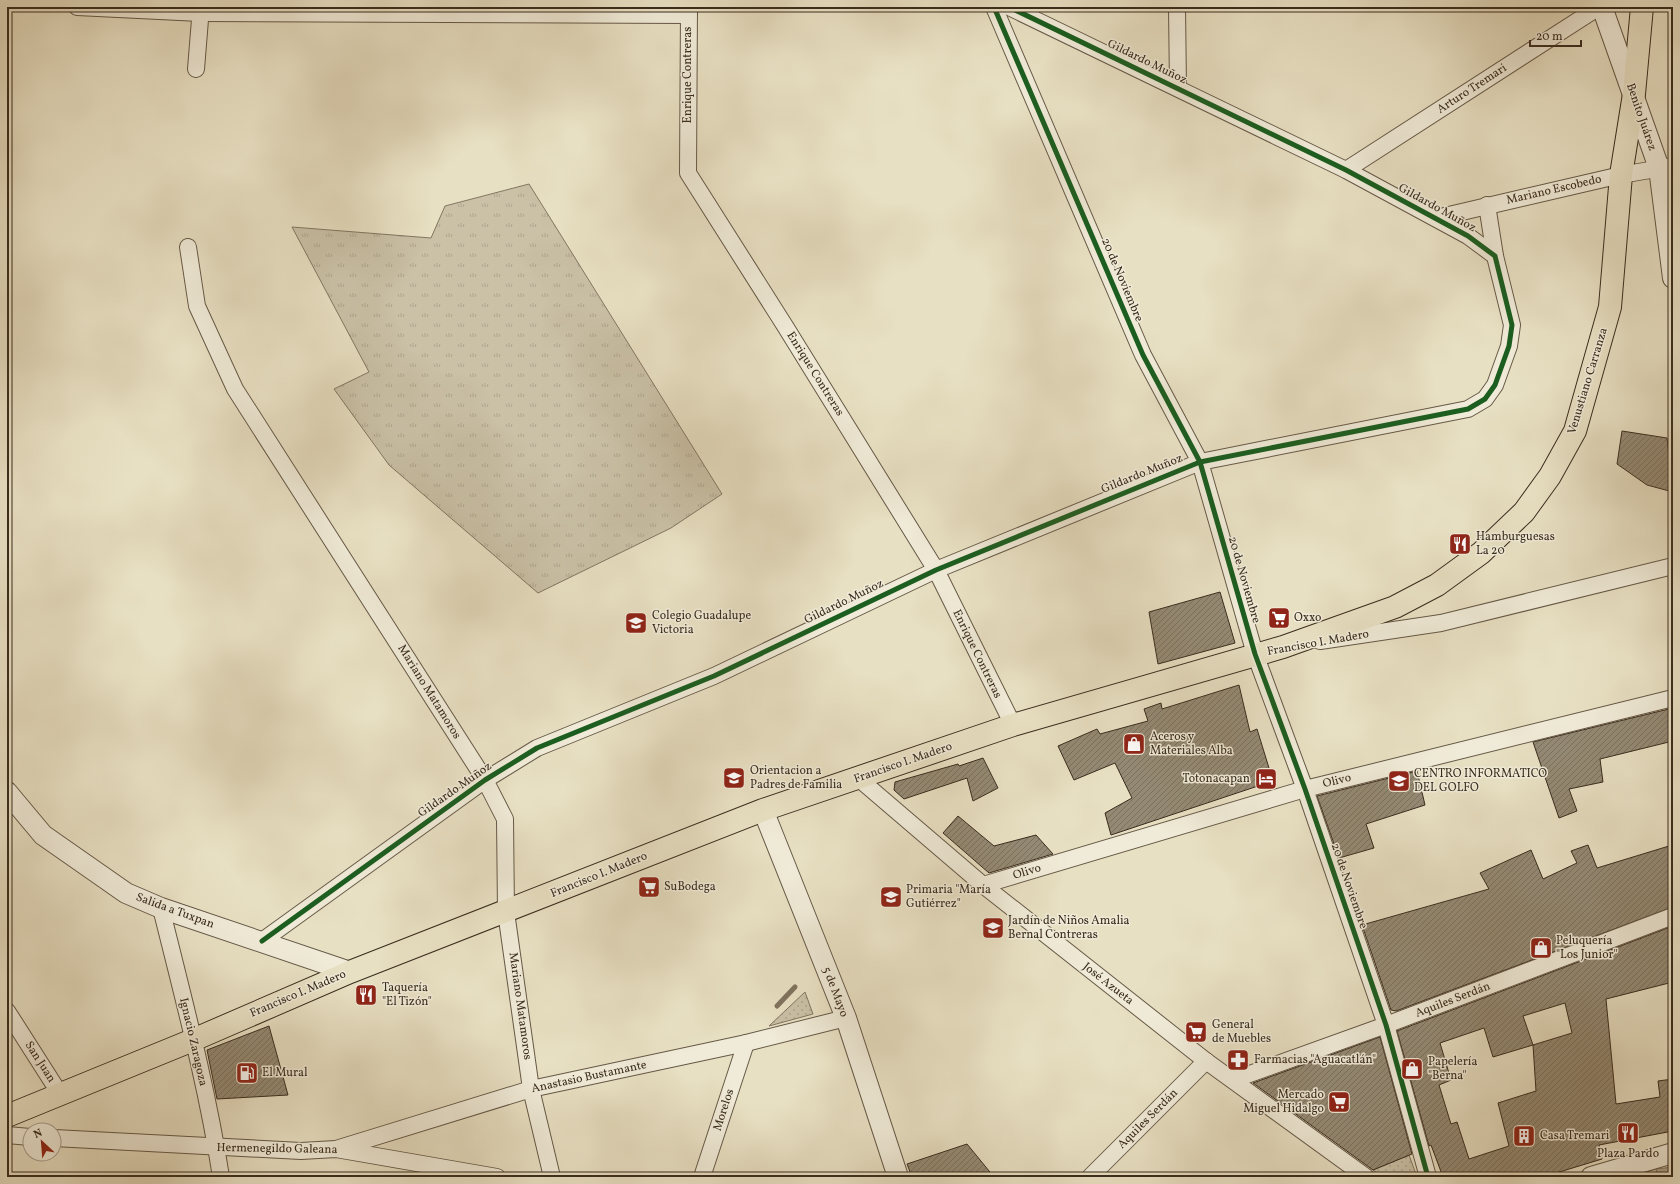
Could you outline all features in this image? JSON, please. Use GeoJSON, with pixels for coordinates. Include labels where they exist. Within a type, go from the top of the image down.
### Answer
{"type":"FeatureCollection","features":[{"type":"Feature","properties":{"kind":"main road","name":"Venustiano Carranza"},"geometry":{"type":"LineString","coordinates":[[1283,647],[1395,607],[1437,585],[1481,553],[1524,512],[1550,476],[1575,431],[1610,307],[1621,174],[1634,94],[1642,7]]}},
{"type":"Feature","properties":{"kind":"main road","name":"Francisco I. Madero"},"geometry":{"type":"LineString","coordinates":[[7,1116],[193,1040],[350,972],[763,810],[1013,726],[1283,647]]}},
{"type":"Feature","properties":{"kind":"street"},"geometry":{"type":"LineString","coordinates":[[77,7],[200,10],[689,11]]}},
{"type":"Feature","properties":{"kind":"street","name":"20 de Noviembre"},"geometry":{"type":"LineString","coordinates":[[994,7],[1143,355],[1200,462],[1255,654],[1305,789],[1386,1025],[1428,1177]]}},
{"type":"Feature","properties":{"kind":"street","name":"Gildardo Muñoz"},"geometry":{"type":"LineString","coordinates":[[262,941],[485,780],[537,748],[714,676],[936,570],[1200,462],[1468,409],[1485,399],[1495,386],[1509,346],[1512,325],[1495,256],[1468,236],[1346,170],[1009,7]]}},
{"type":"Feature","properties":{"kind":"street"},"geometry":{"type":"LineString","coordinates":[[1177,7],[1178,88]]}},
{"type":"Feature","properties":{"kind":"street","name":"Benito Juárez"},"geometry":{"type":"LineString","coordinates":[[1601,7],[1634,94],[1666,167],[1673,278]]}},
{"type":"Feature","properties":{"kind":"street","name":"Arturo Tremari"},"geometry":{"type":"LineString","coordinates":[[1346,170],[1601,7]]}},
{"type":"Feature","properties":{"kind":"street"},"geometry":{"type":"LineString","coordinates":[[196,69],[200,10]]}},
{"type":"Feature","properties":{"kind":"street","name":"Enrique Contreras"},"geometry":{"type":"LineString","coordinates":[[689,11],[688,173],[789,332],[936,570],[1013,726]]}},
{"type":"Feature","properties":{"kind":"street","name":"Mariano Escobedo"},"geometry":{"type":"LineString","coordinates":[[1436,218],[1621,174],[1666,167]]}},
{"type":"Feature","properties":{"kind":"street"},"geometry":{"type":"LineString","coordinates":[[1487,205],[1495,256]]}},
{"type":"Feature","properties":{"kind":"street","name":"Mariano Matamoros"},"geometry":{"type":"LineString","coordinates":[[188,247],[197,306],[235,388],[485,780],[505,819],[506,912],[531,1089],[552,1177]]}},
{"type":"Feature","properties":{"kind":"street","name":"Francisco I. Madero"},"geometry":{"type":"LineString","coordinates":[[1283,647],[1441,623],[1673,566]]}},
{"type":"Feature","properties":{"kind":"street","name":"Olivo"},"geometry":{"type":"LineString","coordinates":[[983,885],[1305,789],[1673,698]]}},
{"type":"Feature","properties":{"kind":"street","name":"José Azueta"},"geometry":{"type":"LineString","coordinates":[[858,778],[983,885],[1206,1061],[1366,1177]]}},
{"type":"Feature","properties":{"kind":"street","name":"Salida a Tuxpan"},"geometry":{"type":"LineString","coordinates":[[7,792],[43,835],[126,893],[161,908],[350,972]]}},
{"type":"Feature","properties":{"kind":"street","name":"5 de Mayo"},"geometry":{"type":"LineString","coordinates":[[763,810],[846,1018],[898,1177]]}},
{"type":"Feature","properties":{"kind":"street","name":"Ignacio Zaragoza"},"geometry":{"type":"LineString","coordinates":[[161,908],[193,1040],[221,1177]]}},
{"type":"Feature","properties":{"kind":"street","name":"Aquiles Serdán"},"geometry":{"type":"LineString","coordinates":[[1233,1080],[1386,1025],[1673,916]]}},
{"type":"Feature","properties":{"kind":"street","name":"San Juan"},"geometry":{"type":"LineString","coordinates":[[7,1011],[60,1094]]}},
{"type":"Feature","properties":{"kind":"street","name":"Anastasio Bustamante"},"geometry":{"type":"LineString","coordinates":[[336,1149],[531,1089],[746,1043],[846,1018]]}},
{"type":"Feature","properties":{"kind":"street","name":"Morelos"},"geometry":{"type":"LineString","coordinates":[[702,1177],[746,1043]]}},
{"type":"Feature","properties":{"kind":"street","name":"Aquiles Serdán"},"geometry":{"type":"LineString","coordinates":[[1090,1177],[1206,1061]]}},
{"type":"Feature","properties":{"kind":"street"},"geometry":{"type":"LineString","coordinates":[[7,1135],[22,1136]]}},
{"type":"Feature","properties":{"kind":"street","name":"Hermenegildo Galeana"},"geometry":{"type":"LineString","coordinates":[[62,1138],[216,1148],[301,1151],[336,1149],[497,1177]]}},
{"type":"Feature","properties":{"kind":"street"},"geometry":{"type":"LineString","coordinates":[[1591,1177],[1673,1153]]}},
{"type":"Feature","properties":{"kind":"green space"},"geometry":{"type":"Polygon","coordinates":[[[529,184],[722,494],[671,528],[538,593],[389,465],[334,389],[369,372],[292,227],[431,238],[445,206],[529,184]]]}},
{"type":"Feature","properties":{"kind":"green space"},"geometry":{"type":"Polygon","coordinates":[[[805,992],[813,1014],[769,1026],[805,992]]]}},
{"type":"Feature","properties":{"kind":"green space"},"geometry":{"type":"Polygon","coordinates":[[[1409,1155],[1417,1177],[1383,1177],[1373,1170],[1409,1155]]]}},
{"type":"Feature","properties":{"kind":"green space"},"geometry":{"type":"Polygon","coordinates":[[[1656,1169],[1658,1177],[1629,1177],[1656,1169]]]}},
{"type":"Feature","properties":{"kind":"shaded area"},"geometry":{"type":"Polygon","coordinates":[[[1673,1167],[1673,1177],[1658,1177],[1656,1169],[1673,1167]]]}},
{"type":"Feature","properties":{"kind":"building"},"geometry":{"type":"Polygon","coordinates":[[[1622,431],[1667,438],[1669,455],[1673,456],[1673,492],[1647,485],[1617,464],[1622,431]]]}},
{"type":"Feature","properties":{"kind":"building"},"geometry":{"type":"Polygon","coordinates":[[[1220,592],[1235,643],[1158,664],[1149,612],[1220,592]]]}},
{"type":"Feature","properties":{"kind":"building"},"geometry":{"type":"Polygon","coordinates":[[[1239,685],[1250,732],[1257,729],[1273,781],[1111,835],[1105,813],[1132,798],[1115,763],[1074,780],[1058,746],[1097,729],[1100,734],[1148,721],[1144,709],[1161,703],[1162,709],[1239,685]]]}},
{"type":"Feature","properties":{"kind":"building"},"geometry":{"type":"Polygon","coordinates":[[[1673,708],[1673,741],[1600,759],[1603,782],[1569,789],[1577,811],[1559,818],[1533,742],[1673,708]]]}},
{"type":"Feature","properties":{"kind":"building"},"geometry":{"type":"Polygon","coordinates":[[[983,758],[998,788],[973,801],[967,778],[904,799],[894,790],[895,782],[958,764],[959,766],[983,758]]]}},
{"type":"Feature","properties":{"kind":"building"},"geometry":{"type":"Polygon","coordinates":[[[1417,771],[1425,805],[1366,824],[1374,848],[1339,858],[1317,796],[1417,771]]]}},
{"type":"Feature","properties":{"kind":"building"},"geometry":{"type":"Polygon","coordinates":[[[958,816],[994,846],[1036,835],[1053,854],[989,873],[943,833],[958,816]]]}},
{"type":"Feature","properties":{"kind":"building"},"geometry":{"type":"Polygon","coordinates":[[[1588,845],[1597,868],[1669,846],[1673,859],[1673,907],[1396,1011],[1391,1010],[1362,925],[1489,889],[1480,873],[1531,850],[1543,879],[1577,863],[1571,851],[1588,845]]]}},
{"type":"Feature","properties":{"kind":"building"},"geometry":{"type":"Polygon","coordinates":[[[1673,926],[1673,982],[1606,999],[1616,1104],[1660,1097],[1658,1081],[1673,1079],[1673,1131],[1599,1145],[1602,1159],[1543,1177],[1443,1177],[1431,1145],[1429,1146],[1397,1031],[1673,926]],[[1565,1003],[1523,1016],[1533,1045],[1572,1033],[1565,1003]],[[1484,1028],[1440,1043],[1451,1080],[1439,1085],[1451,1124],[1457,1122],[1469,1159],[1509,1146],[1498,1103],[1536,1091],[1533,1045],[1493,1057],[1484,1028]]]}},
{"type":"Feature","properties":{"kind":"building","name":"El Mural"},"geometry":{"type":"Polygon","coordinates":[[[269,1026],[288,1095],[217,1099],[207,1050],[269,1026]]]}},
{"type":"Feature","properties":{"kind":"building"},"geometry":{"type":"Polygon","coordinates":[[[1380,1037],[1412,1154],[1373,1170],[1253,1083],[1380,1037]]]}},
{"type":"Feature","properties":{"kind":"building"},"geometry":{"type":"Polygon","coordinates":[[[967,1144],[994,1177],[912,1177],[907,1164],[967,1144]]]}},
{"type":"Feature","properties":{"kind":"waterway"},"geometry":{"type":"LineString","coordinates":[[777,1006],[795,987]]}},
{"type":"Feature","properties":{"kind":"cycle path"},"geometry":{"type":"LineString","coordinates":[[994,7],[1143,355],[1200,462],[1255,654],[1305,789],[1386,1025],[1428,1177]]}},
{"type":"Feature","properties":{"kind":"cycle path"},"geometry":{"type":"LineString","coordinates":[[262,941],[485,780],[537,748],[714,676],[936,570],[1200,462],[1468,409],[1485,399],[1495,385],[1509,346],[1512,325],[1495,256],[1468,236],[1346,170],[1009,7]]}},
{"type":"Feature","properties":{"kind":"place","name":"Hamburguesas La 20"},"geometry":{"type":"Point","coordinates":[1460,544]}},
{"type":"Feature","properties":{"kind":"place","name":"Oxxo"},"geometry":{"type":"Point","coordinates":[1279,618]}},
{"type":"Feature","properties":{"kind":"place","name":"Colegio Guadalupe Victoria"},"geometry":{"type":"Point","coordinates":[636,623]}},
{"type":"Feature","properties":{"kind":"place","name":"Aceros y Materiales Alba"},"geometry":{"type":"Point","coordinates":[1134,744]}},
{"type":"Feature","properties":{"kind":"place","name":"Orientacion a Padres de Familia"},"geometry":{"type":"Point","coordinates":[734,778]}},
{"type":"Feature","properties":{"kind":"place","name":"Totonacapan"},"geometry":{"type":"Point","coordinates":[1266,779]}},
{"type":"Feature","properties":{"kind":"place","name":"CENTRO INFORMATICO DEL GOLFO"},"geometry":{"type":"Point","coordinates":[1399,781]}},
{"type":"Feature","properties":{"kind":"place","name":"SuBodega"},"geometry":{"type":"Point","coordinates":[649,887]}},
{"type":"Feature","properties":{"kind":"place","name":"Primaria \"María Gutiérrez\""},"geometry":{"type":"Point","coordinates":[891,897]}},
{"type":"Feature","properties":{"kind":"place","name":"Jardín de Niños Amalia Bernal Contreras"},"geometry":{"type":"Point","coordinates":[993,928]}},
{"type":"Feature","properties":{"kind":"place","name":"Peluquería \"Los Junior\""},"geometry":{"type":"Point","coordinates":[1541,948]}},
{"type":"Feature","properties":{"kind":"place","name":"Taquería \"El Tizón\""},"geometry":{"type":"Point","coordinates":[366,995]}},
{"type":"Feature","properties":{"kind":"place","name":"General de Muebles"},"geometry":{"type":"Point","coordinates":[1196,1032]}},
{"type":"Feature","properties":{"kind":"place","name":"Farmacias \"Aguacatlán\""},"geometry":{"type":"Point","coordinates":[1238,1060]}},
{"type":"Feature","properties":{"kind":"place","name":"Papelería \"Berna\""},"geometry":{"type":"Point","coordinates":[1412,1069]}},
{"type":"Feature","properties":{"kind":"place","name":"El Mural"},"geometry":{"type":"Point","coordinates":[247,1073]}},
{"type":"Feature","properties":{"kind":"place","name":"Mercado Miguel Hidalgo"},"geometry":{"type":"Point","coordinates":[1339,1102]}},
{"type":"Feature","properties":{"kind":"place","name":"Plaza Pardo"},"geometry":{"type":"Point","coordinates":[1628,1133]}},
{"type":"Feature","properties":{"kind":"place","name":"Casa Tremari"},"geometry":{"type":"Point","coordinates":[1524,1136]}}]}
